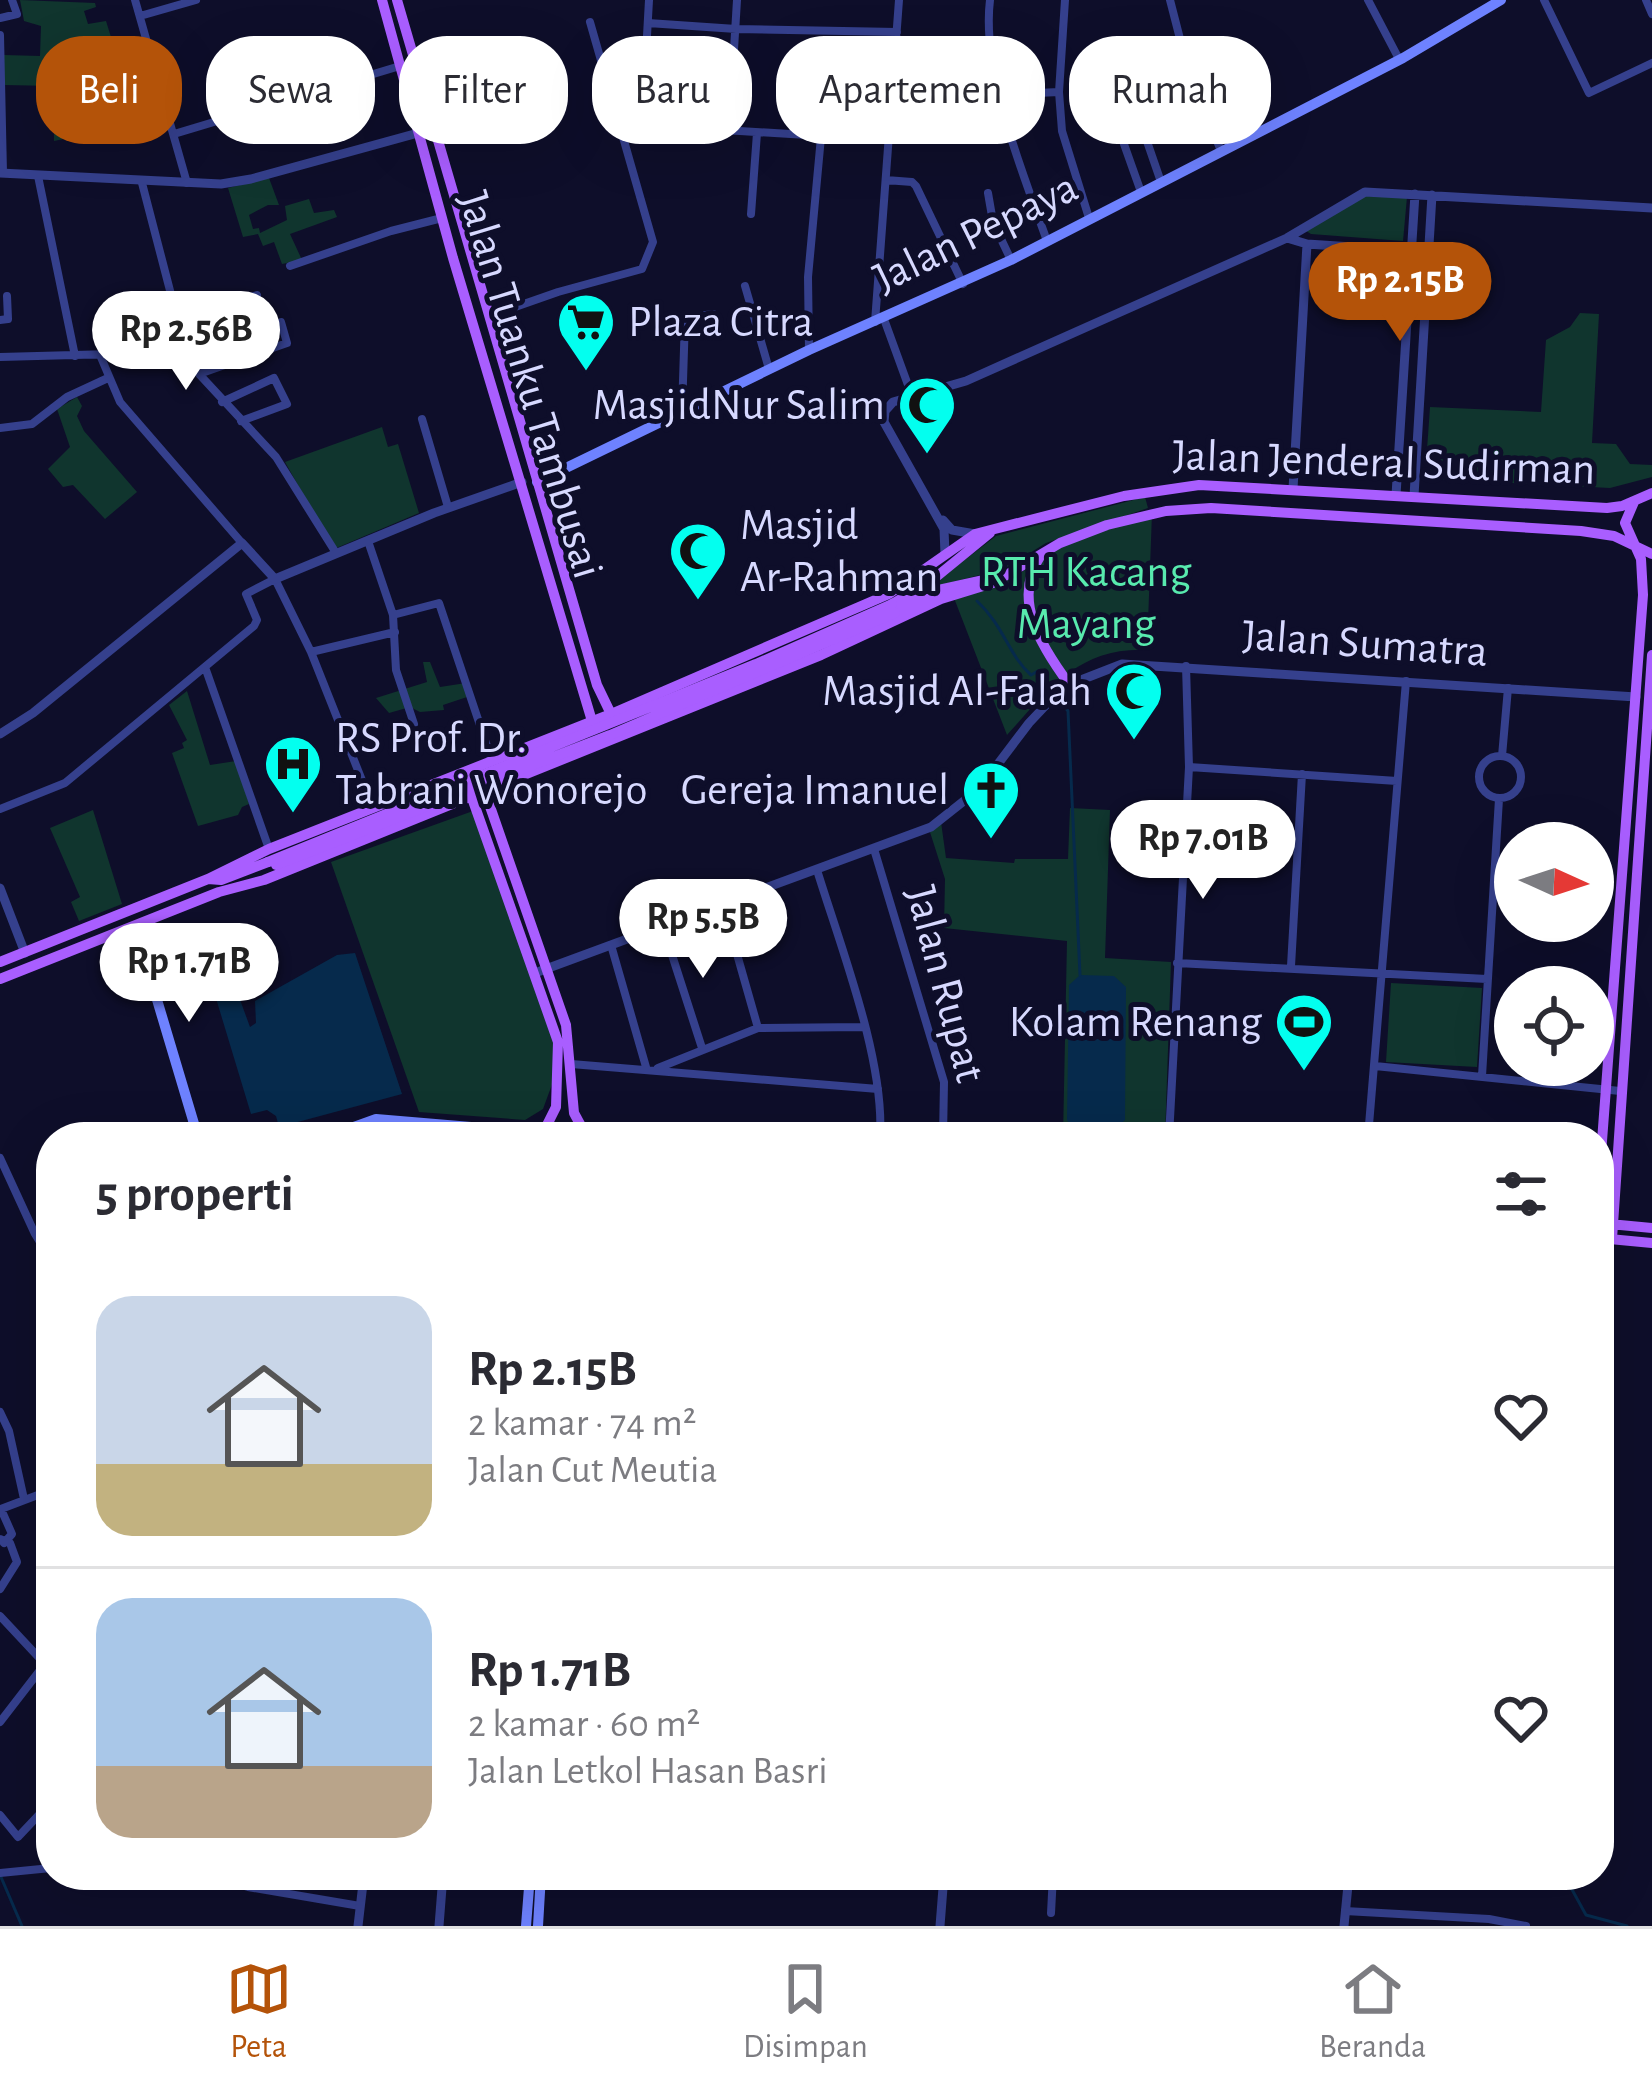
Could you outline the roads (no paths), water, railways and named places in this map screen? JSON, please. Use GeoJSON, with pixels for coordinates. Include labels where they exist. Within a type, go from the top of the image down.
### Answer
{"type":"FeatureCollection","features":[{"type":"Feature","properties":{"kind":"main road","name":"Jalan Tuanku Tambusai"},"geometry":{"type":"LineString","coordinates":[[382,0],[399,62]]}},
{"type":"Feature","properties":{"kind":"main road","name":"Jalan Tuanku Tambusai"},"geometry":{"type":"LineString","coordinates":[[397,0],[597,685],[611,714]]}},
{"type":"Feature","properties":{"kind":"main road","name":"Jalan Pepaya"},"geometry":{"type":"LineString","coordinates":[[537,482],[809,350],[1011,260],[1400,59],[1501,0]]}},
{"type":"Feature","properties":{"kind":"main road","name":"Jalan Tuanku Tambusai"},"geometry":{"type":"LineString","coordinates":[[421,144],[592,721]]}},
{"type":"Feature","properties":{"kind":"main road","name":"Jalan Jenderal Sudirman"},"geometry":{"type":"LineString","coordinates":[[975,534],[1148,491],[1199,485],[1607,508],[1652,494]]}},
{"type":"Feature","properties":{"kind":"main road"},"geometry":{"type":"LineString","coordinates":[[1638,499],[1625,523],[1643,576],[1636,697],[1639,745]]}},
{"type":"Feature","properties":{"kind":"main road","name":"Jalan Jenderal Sudirman"},"geometry":{"type":"LineString","coordinates":[[0,979],[219,892],[264,880],[599,746],[611,735],[738,689],[941,599],[982,587],[1043,552],[1107,525],[1166,511],[1210,508],[1581,530],[1614,536],[1652,554]]}},
{"type":"Feature","properties":{"kind":"main road"},"geometry":{"type":"LineString","coordinates":[[932,586],[993,532]]}},
{"type":"Feature","properties":{"kind":"main road"},"geometry":{"type":"LineString","coordinates":[[219,892],[269,859],[373,808],[611,714],[889,594],[975,534]]}},
{"type":"Feature","properties":{"kind":"main road"},"geometry":{"type":"LineString","coordinates":[[1043,552],[1028,580],[1028,607],[1049,656],[1069,684]]}},
{"type":"Feature","properties":{"kind":"main road"},"geometry":{"type":"LineString","coordinates":[[0,962],[208,879],[221,880],[774,657],[932,586],[1010,573]]}},
{"type":"Feature","properties":{"kind":"main road"},"geometry":{"type":"LineString","coordinates":[[1614,1122],[1639,745],[1652,655]]}},
{"type":"Feature","properties":{"kind":"main road"},"geometry":{"type":"LineString","coordinates":[[730,664],[689,687],[686,697],[694,702],[738,689]]}},
{"type":"Feature","properties":{"kind":"main road"},"geometry":{"type":"LineString","coordinates":[[611,714],[611,735]]}},
{"type":"Feature","properties":{"kind":"main road"},"geometry":{"type":"LineString","coordinates":[[592,721],[611,735]]}},
{"type":"Feature","properties":{"kind":"main road"},"geometry":{"type":"LineString","coordinates":[[421,789],[433,790],[505,761],[515,765],[514,776],[479,795],[568,1033],[578,1122]]}},
{"type":"Feature","properties":{"kind":"main road"},"geometry":{"type":"LineString","coordinates":[[135,926],[194,1122]]}},
{"type":"Feature","properties":{"kind":"main road"},"geometry":{"type":"LineString","coordinates":[[541,971],[559,1050],[556,1107],[548,1122]]}},
{"type":"Feature","properties":{"kind":"main road"},"geometry":{"type":"LineString","coordinates":[[1609,1122],[1614,1090]]}},
{"type":"Feature","properties":{"kind":"main road"},"geometry":{"type":"LineString","coordinates":[[368,1122],[412,1122]]}},
{"type":"Feature","properties":{"kind":"main road"},"geometry":{"type":"LineString","coordinates":[[1614,1224],[1652,1228]]}},
{"type":"Feature","properties":{"kind":"main road"},"geometry":{"type":"LineString","coordinates":[[1614,1239],[1652,1243]]}},
{"type":"Feature","properties":{"kind":"main road"},"geometry":{"type":"LineString","coordinates":[[533,1890],[538,1926]]}},
{"type":"Feature","properties":{"kind":"main road"},"geometry":{"type":"LineString","coordinates":[[526,1926],[537,1890]]}},
{"type":"Feature","properties":{"kind":"street"},"geometry":{"type":"LineString","coordinates":[[0,18],[17,14],[12,0]]}},
{"type":"Feature","properties":{"kind":"street"},"geometry":{"type":"LineString","coordinates":[[135,0],[146,36]]}},
{"type":"Feature","properties":{"kind":"street"},"geometry":{"type":"LineString","coordinates":[[647,36],[649,0]]}},
{"type":"Feature","properties":{"kind":"street"},"geometry":{"type":"LineString","coordinates":[[736,36],[737,0]]}},
{"type":"Feature","properties":{"kind":"street"},"geometry":{"type":"LineString","coordinates":[[897,36],[899,0]]}},
{"type":"Feature","properties":{"kind":"street"},"geometry":{"type":"LineString","coordinates":[[990,0],[991,55],[999,94],[1047,241]]}},
{"type":"Feature","properties":{"kind":"street"},"geometry":{"type":"LineString","coordinates":[[1064,0],[1062,131],[1089,218]]}},
{"type":"Feature","properties":{"kind":"street"},"geometry":{"type":"LineString","coordinates":[[1170,0],[1186,62],[1222,153]]}},
{"type":"Feature","properties":{"kind":"street"},"geometry":{"type":"LineString","coordinates":[[1368,0],[1400,59]]}},
{"type":"Feature","properties":{"kind":"street"},"geometry":{"type":"LineString","coordinates":[[1544,0],[1589,93],[1652,63]]}},
{"type":"Feature","properties":{"kind":"street"},"geometry":{"type":"LineString","coordinates":[[1646,0],[1652,14]]}},
{"type":"Feature","properties":{"kind":"street"},"geometry":{"type":"LineString","coordinates":[[140,16],[192,1]]}},
{"type":"Feature","properties":{"kind":"street"},"geometry":{"type":"LineString","coordinates":[[590,22],[594,36]]}},
{"type":"Feature","properties":{"kind":"street"},"geometry":{"type":"LineString","coordinates":[[648,23],[897,32]]}},
{"type":"Feature","properties":{"kind":"street"},"geometry":{"type":"LineString","coordinates":[[0,35],[2,173],[142,183],[251,179],[399,138]]}},
{"type":"Feature","properties":{"kind":"street"},"geometry":{"type":"LineString","coordinates":[[182,132],[399,66]]}},
{"type":"Feature","properties":{"kind":"street"},"geometry":{"type":"LineString","coordinates":[[1045,93],[1059,92]]}},
{"type":"Feature","properties":{"kind":"street"},"geometry":{"type":"LineString","coordinates":[[752,133],[776,134]]}},
{"type":"Feature","properties":{"kind":"street"},"geometry":{"type":"LineString","coordinates":[[752,214],[757,133]]}},
{"type":"Feature","properties":{"kind":"street"},"geometry":{"type":"LineString","coordinates":[[177,144],[187,184]]}},
{"type":"Feature","properties":{"kind":"street"},"geometry":{"type":"LineString","coordinates":[[489,316],[642,269],[653,242],[625,144]]}},
{"type":"Feature","properties":{"kind":"street"},"geometry":{"type":"LineString","coordinates":[[809,350],[808,277],[820,144]]}},
{"type":"Feature","properties":{"kind":"street"},"geometry":{"type":"LineString","coordinates":[[889,144],[880,321],[912,396]]}},
{"type":"Feature","properties":{"kind":"street"},"geometry":{"type":"LineString","coordinates":[[1124,144],[1141,192]]}},
{"type":"Feature","properties":{"kind":"street"},"geometry":{"type":"LineString","coordinates":[[1148,144],[1161,182]]}},
{"type":"Feature","properties":{"kind":"street"},"geometry":{"type":"LineString","coordinates":[[38,176],[75,356]]}},
{"type":"Feature","properties":{"kind":"street"},"geometry":{"type":"LineString","coordinates":[[886,180],[916,186],[963,284]]}},
{"type":"Feature","properties":{"kind":"street"},"geometry":{"type":"LineString","coordinates":[[142,183],[186,352],[222,402],[276,458],[336,553]]}},
{"type":"Feature","properties":{"kind":"street"},"geometry":{"type":"LineString","coordinates":[[944,559],[946,535],[884,422],[888,406],[966,381],[1287,238],[1364,192],[1652,208]]}},
{"type":"Feature","properties":{"kind":"street"},"geometry":{"type":"LineString","coordinates":[[988,193],[993,222],[1011,260]]}},
{"type":"Feature","properties":{"kind":"street"},"geometry":{"type":"LineString","coordinates":[[1396,495],[1414,194]]}},
{"type":"Feature","properties":{"kind":"street"},"geometry":{"type":"LineString","coordinates":[[1414,496],[1432,195]]}},
{"type":"Feature","properties":{"kind":"street"},"geometry":{"type":"LineString","coordinates":[[290,266],[442,218]]}},
{"type":"Feature","properties":{"kind":"street"},"geometry":{"type":"LineString","coordinates":[[1287,238],[1306,244],[1428,252]]}},
{"type":"Feature","properties":{"kind":"street"},"geometry":{"type":"LineString","coordinates":[[1293,489],[1306,244]]}},
{"type":"Feature","properties":{"kind":"street"},"geometry":{"type":"LineString","coordinates":[[745,286],[769,369]]}},
{"type":"Feature","properties":{"kind":"street"},"geometry":{"type":"LineString","coordinates":[[177,320],[257,295]]}},
{"type":"Feature","properties":{"kind":"street"},"geometry":{"type":"LineString","coordinates":[[0,320],[8,319],[8,296]]}},
{"type":"Feature","properties":{"kind":"street"},"geometry":{"type":"LineString","coordinates":[[682,412],[685,318],[713,314]]}},
{"type":"Feature","properties":{"kind":"street"},"geometry":{"type":"LineString","coordinates":[[199,374],[287,344],[281,322]]}},
{"type":"Feature","properties":{"kind":"street"},"geometry":{"type":"LineString","coordinates":[[0,357],[186,352]]}},
{"type":"Feature","properties":{"kind":"street"},"geometry":{"type":"LineString","coordinates":[[100,355],[120,402],[275,579],[311,652],[373,808]]}},
{"type":"Feature","properties":{"kind":"street"},"geometry":{"type":"LineString","coordinates":[[0,428],[32,424],[67,397],[108,378]]}},
{"type":"Feature","properties":{"kind":"street"},"geometry":{"type":"LineString","coordinates":[[222,402],[274,378],[286,404],[241,421]]}},
{"type":"Feature","properties":{"kind":"street"},"geometry":{"type":"LineString","coordinates":[[422,419],[448,507]]}},
{"type":"Feature","properties":{"kind":"street"},"geometry":{"type":"LineString","coordinates":[[0,808],[56,789],[205,668],[256,623],[247,591],[448,507],[521,482]]}},
{"type":"Feature","properties":{"kind":"street"},"geometry":{"type":"LineString","coordinates":[[929,502],[952,530],[975,534]]}},
{"type":"Feature","properties":{"kind":"street"},"geometry":{"type":"LineString","coordinates":[[368,541],[393,615],[396,670],[414,724]]}},
{"type":"Feature","properties":{"kind":"street"},"geometry":{"type":"LineString","coordinates":[[0,734],[242,542]]}},
{"type":"Feature","properties":{"kind":"street"},"geometry":{"type":"LineString","coordinates":[[393,615],[439,603],[492,761]]}},
{"type":"Feature","properties":{"kind":"street"},"geometry":{"type":"LineString","coordinates":[[311,652],[395,632]]}},
{"type":"Feature","properties":{"kind":"street","name":"Jalan Sumatra"},"geometry":{"type":"LineString","coordinates":[[541,971],[946,819],[979,789],[1029,723],[1069,684],[1122,664],[1636,697]]}},
{"type":"Feature","properties":{"kind":"street"},"geometry":{"type":"LineString","coordinates":[[1170,1122],[1189,767],[1186,666]]}},
{"type":"Feature","properties":{"kind":"street"},"geometry":{"type":"LineString","coordinates":[[205,668],[269,859]]}},
{"type":"Feature","properties":{"kind":"street"},"geometry":{"type":"LineString","coordinates":[[1370,1122],[1406,681]]}},
{"type":"Feature","properties":{"kind":"street"},"geometry":{"type":"LineString","coordinates":[[1502,756],[1508,687]]}},
{"type":"Feature","properties":{"kind":"street"},"geometry":{"type":"LineString","coordinates":[[1502,756],[1519,768],[1521,782],[1513,795],[1499,799],[1482,789],[1479,776],[1489,759],[1502,756]]}},
{"type":"Feature","properties":{"kind":"street"},"geometry":{"type":"LineString","coordinates":[[1189,767],[1397,781]]}},
{"type":"Feature","properties":{"kind":"street"},"geometry":{"type":"LineString","coordinates":[[1291,966],[1302,774]]}},
{"type":"Feature","properties":{"kind":"street"},"geometry":{"type":"LineString","coordinates":[[1482,1076],[1499,799]]}},
{"type":"Feature","properties":{"kind":"street","name":"Jalan Rupat"},"geometry":{"type":"LineString","coordinates":[[874,849],[944,1082],[943,1122]]}},
{"type":"Feature","properties":{"kind":"street"},"geometry":{"type":"LineString","coordinates":[[1630,857],[1652,858]]}},
{"type":"Feature","properties":{"kind":"street"},"geometry":{"type":"LineString","coordinates":[[817,870],[863,1027],[878,1089],[879,1122]]}},
{"type":"Feature","properties":{"kind":"street"},"geometry":{"type":"LineString","coordinates":[[0,888],[25,953]]}},
{"type":"Feature","properties":{"kind":"street"},"geometry":{"type":"LineString","coordinates":[[723,905],[758,1028]]}},
{"type":"Feature","properties":{"kind":"street"},"geometry":{"type":"LineString","coordinates":[[663,927],[702,1048]]}},
{"type":"Feature","properties":{"kind":"street"},"geometry":{"type":"LineString","coordinates":[[611,945],[651,1068]]}},
{"type":"Feature","properties":{"kind":"street"},"geometry":{"type":"LineString","coordinates":[[1177,963],[1487,979]]}},
{"type":"Feature","properties":{"kind":"street"},"geometry":{"type":"LineString","coordinates":[[651,1068],[774,1024],[863,1027]]}},
{"type":"Feature","properties":{"kind":"street"},"geometry":{"type":"LineString","coordinates":[[571,1064],[878,1089]]}},
{"type":"Feature","properties":{"kind":"street"},"geometry":{"type":"LineString","coordinates":[[1375,1066],[1614,1090]]}},
{"type":"Feature","properties":{"kind":"street"},"geometry":{"type":"LineString","coordinates":[[0,1158],[35,1234]]}},
{"type":"Feature","properties":{"kind":"street"},"geometry":{"type":"LineString","coordinates":[[0,1412],[9,1431],[24,1499]]}},
{"type":"Feature","properties":{"kind":"street"},"geometry":{"type":"LineString","coordinates":[[2,1541],[12,1534],[1,1508],[36,1495]]}},
{"type":"Feature","properties":{"kind":"street"},"geometry":{"type":"LineString","coordinates":[[0,1589],[17,1562],[10,1543],[2,1541]]}},
{"type":"Feature","properties":{"kind":"street"},"geometry":{"type":"LineString","coordinates":[[0,1616],[36,1649]]}},
{"type":"Feature","properties":{"kind":"street"},"geometry":{"type":"LineString","coordinates":[[0,1721],[36,1675]]}},
{"type":"Feature","properties":{"kind":"street"},"geometry":{"type":"LineString","coordinates":[[0,1815],[17,1838],[36,1818]]}},
{"type":"Feature","properties":{"kind":"street"},"geometry":{"type":"LineString","coordinates":[[0,1873],[36,1871]]}},
{"type":"Feature","properties":{"kind":"street"},"geometry":{"type":"LineString","coordinates":[[289,1890],[360,1906]]}},
{"type":"Feature","properties":{"kind":"street"},"geometry":{"type":"LineString","coordinates":[[358,1926],[362,1890]]}},
{"type":"Feature","properties":{"kind":"street"},"geometry":{"type":"LineString","coordinates":[[439,1926],[442,1890]]}},
{"type":"Feature","properties":{"kind":"street"},"geometry":{"type":"LineString","coordinates":[[940,1926],[943,1890]]}},
{"type":"Feature","properties":{"kind":"street"},"geometry":{"type":"LineString","coordinates":[[1051,1913],[1053,1890]]}},
{"type":"Feature","properties":{"kind":"street"},"geometry":{"type":"LineString","coordinates":[[1344,1926],[1346,1890]]}},
{"type":"Feature","properties":{"kind":"street"},"geometry":{"type":"LineString","coordinates":[[1345,1911],[1489,1919],[1526,1926]]}},
{"type":"Feature","properties":{"kind":"water"},"geometry":{"type":"Polygon","coordinates":[[[212,923],[250,1027],[256,1023],[255,1001],[337,955],[355,953],[402,1094],[298,1122],[278,1122],[267,1110],[251,1114],[195,929],[212,923]]]}},
{"type":"Feature","properties":{"kind":"water"},"geometry":{"type":"Polygon","coordinates":[[[1080,975],[1114,976],[1126,987],[1123,1122],[1067,1120],[1069,985],[1080,975]]]}},
{"type":"Feature","properties":{"kind":"waterway"},"geometry":{"type":"LineString","coordinates":[[977,601],[1023,667],[1031,675],[1038,671],[1051,689]]}},
{"type":"Feature","properties":{"kind":"waterway"},"geometry":{"type":"LineString","coordinates":[[1061,702],[1068,711],[1080,975]]}},
{"type":"Feature","properties":{"kind":"waterway"},"geometry":{"type":"LineString","coordinates":[[1,1877],[22,1926]]}},
{"type":"Feature","properties":{"kind":"waterway"},"geometry":{"type":"LineString","coordinates":[[1572,1890],[1586,1915],[1627,1926]]}},
{"type":"Feature","properties":{"kind":"place","name":"Plaza Citra"},"geometry":{"type":"Point","coordinates":[586,373]}},
{"type":"Feature","properties":{"kind":"place","name":"MasjidNur Salim"},"geometry":{"type":"Point","coordinates":[927,456]}},
{"type":"Feature","properties":{"kind":"place","name":"Masjid Ar-Rahman"},"geometry":{"type":"Point","coordinates":[698,602]}},
{"type":"Feature","properties":{"kind":"place","name":"Masjid Al-Falah"},"geometry":{"type":"Point","coordinates":[1134,742]}},
{"type":"Feature","properties":{"kind":"place","name":"RS Prof. Dr. Tabrani Wonorejo"},"geometry":{"type":"Point","coordinates":[293,815]}},
{"type":"Feature","properties":{"kind":"place","name":"Gereja Imanuel"},"geometry":{"type":"Point","coordinates":[991,841]}},
{"type":"Feature","properties":{"kind":"place","name":"Kolam Renang"},"geometry":{"type":"Point","coordinates":[1304,1073]}},
{"type":"Feature","properties":{"kind":"park label","name":"RTH Kacang Mayang"},"geometry":{"type":"Point","coordinates":[1086,598]}}]}
